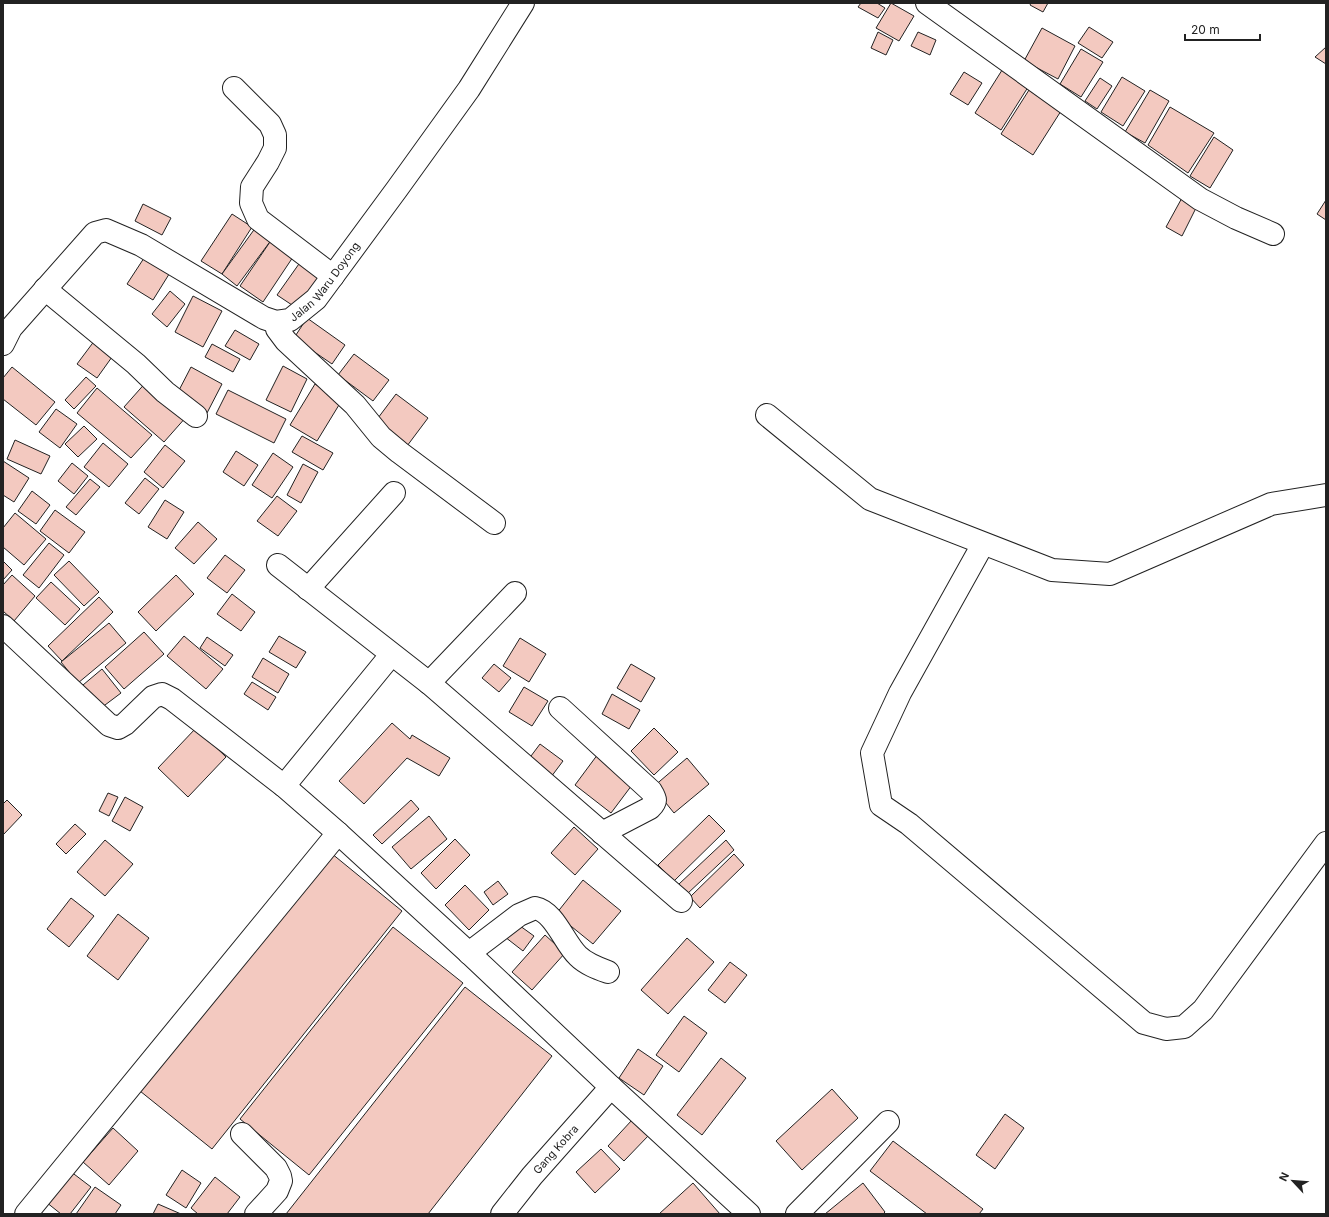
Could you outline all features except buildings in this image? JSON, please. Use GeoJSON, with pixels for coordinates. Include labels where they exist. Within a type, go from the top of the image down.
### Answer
{"type":"FeatureCollection","features":[{"type":"Feature","properties":{"kind":"street","name":"Jalan Waru Doyong"},"geometry":{"type":"LineString","coordinates":[[6,331],[95,233],[106,230],[141,245],[264,318],[276,322],[290,320],[316,299],[398,189],[469,89],[523,3]]}},
{"type":"Feature","properties":{"kind":"street"},"geometry":{"type":"LineString","coordinates":[[940,7],[1077,112],[1200,199],[1236,218],[1273,234]]}},
{"type":"Feature","properties":{"kind":"street"},"geometry":{"type":"LineString","coordinates":[[234,88],[270,124],[275,135],[275,148],[252,188],[251,203],[258,219],[333,276]]}},
{"type":"Feature","properties":{"kind":"street"},"geometry":{"type":"LineString","coordinates":[[45,289],[136,364],[165,392],[196,416]]}},
{"type":"Feature","properties":{"kind":"street"},"geometry":{"type":"LineString","coordinates":[[276,322],[278,329],[286,341],[355,405],[381,437],[494,523]]}},
{"type":"Feature","properties":{"kind":"street"},"geometry":{"type":"LineString","coordinates":[[767,415],[870,498],[1052,570],[1110,574],[1271,504],[1326,495]]}},
{"type":"Feature","properties":{"kind":"street"},"geometry":{"type":"LineString","coordinates":[[308,589],[394,493]]}},
{"type":"Feature","properties":{"kind":"street"},"geometry":{"type":"LineString","coordinates":[[984,544],[900,693],[872,753],[881,805],[909,824],[1144,1023],[1166,1029],[1184,1027],[1203,1010],[1326,843]]}},
{"type":"Feature","properties":{"kind":"street"},"geometry":{"type":"LineString","coordinates":[[278,565],[429,684],[681,901]]}},
{"type":"Feature","properties":{"kind":"street"},"geometry":{"type":"LineString","coordinates":[[429,684],[515,593]]}},
{"type":"Feature","properties":{"kind":"street"},"geometry":{"type":"LineString","coordinates":[[3,626],[109,725],[118,728],[126,724],[153,697],[162,694],[172,699],[284,786],[338,833],[469,953],[749,1214]]}},
{"type":"Feature","properties":{"kind":"street"},"geometry":{"type":"LineString","coordinates":[[284,786],[391,655]]}},
{"type":"Feature","properties":{"kind":"street"},"geometry":{"type":"LineString","coordinates":[[560,708],[651,791],[656,798],[655,803],[650,808],[602,833]]}},
{"type":"Feature","properties":{"kind":"street"},"geometry":{"type":"LineString","coordinates":[[26,1214],[338,833]]}},
{"type":"Feature","properties":{"kind":"street"},"geometry":{"type":"LineString","coordinates":[[469,953],[519,915],[535,908],[545,912],[577,955],[586,962],[608,972]]}},
{"type":"Feature","properties":{"kind":"street","name":"Gang Kobra"},"geometry":{"type":"LineString","coordinates":[[502,1214],[532,1176],[611,1087]]}},
{"type":"Feature","properties":{"kind":"street"},"geometry":{"type":"LineString","coordinates":[[797,1214],[888,1122]]}},
{"type":"Feature","properties":{"kind":"street"},"geometry":{"type":"LineString","coordinates":[[242,1134],[276,1168],[281,1181],[277,1191],[256,1214]]}}]}
